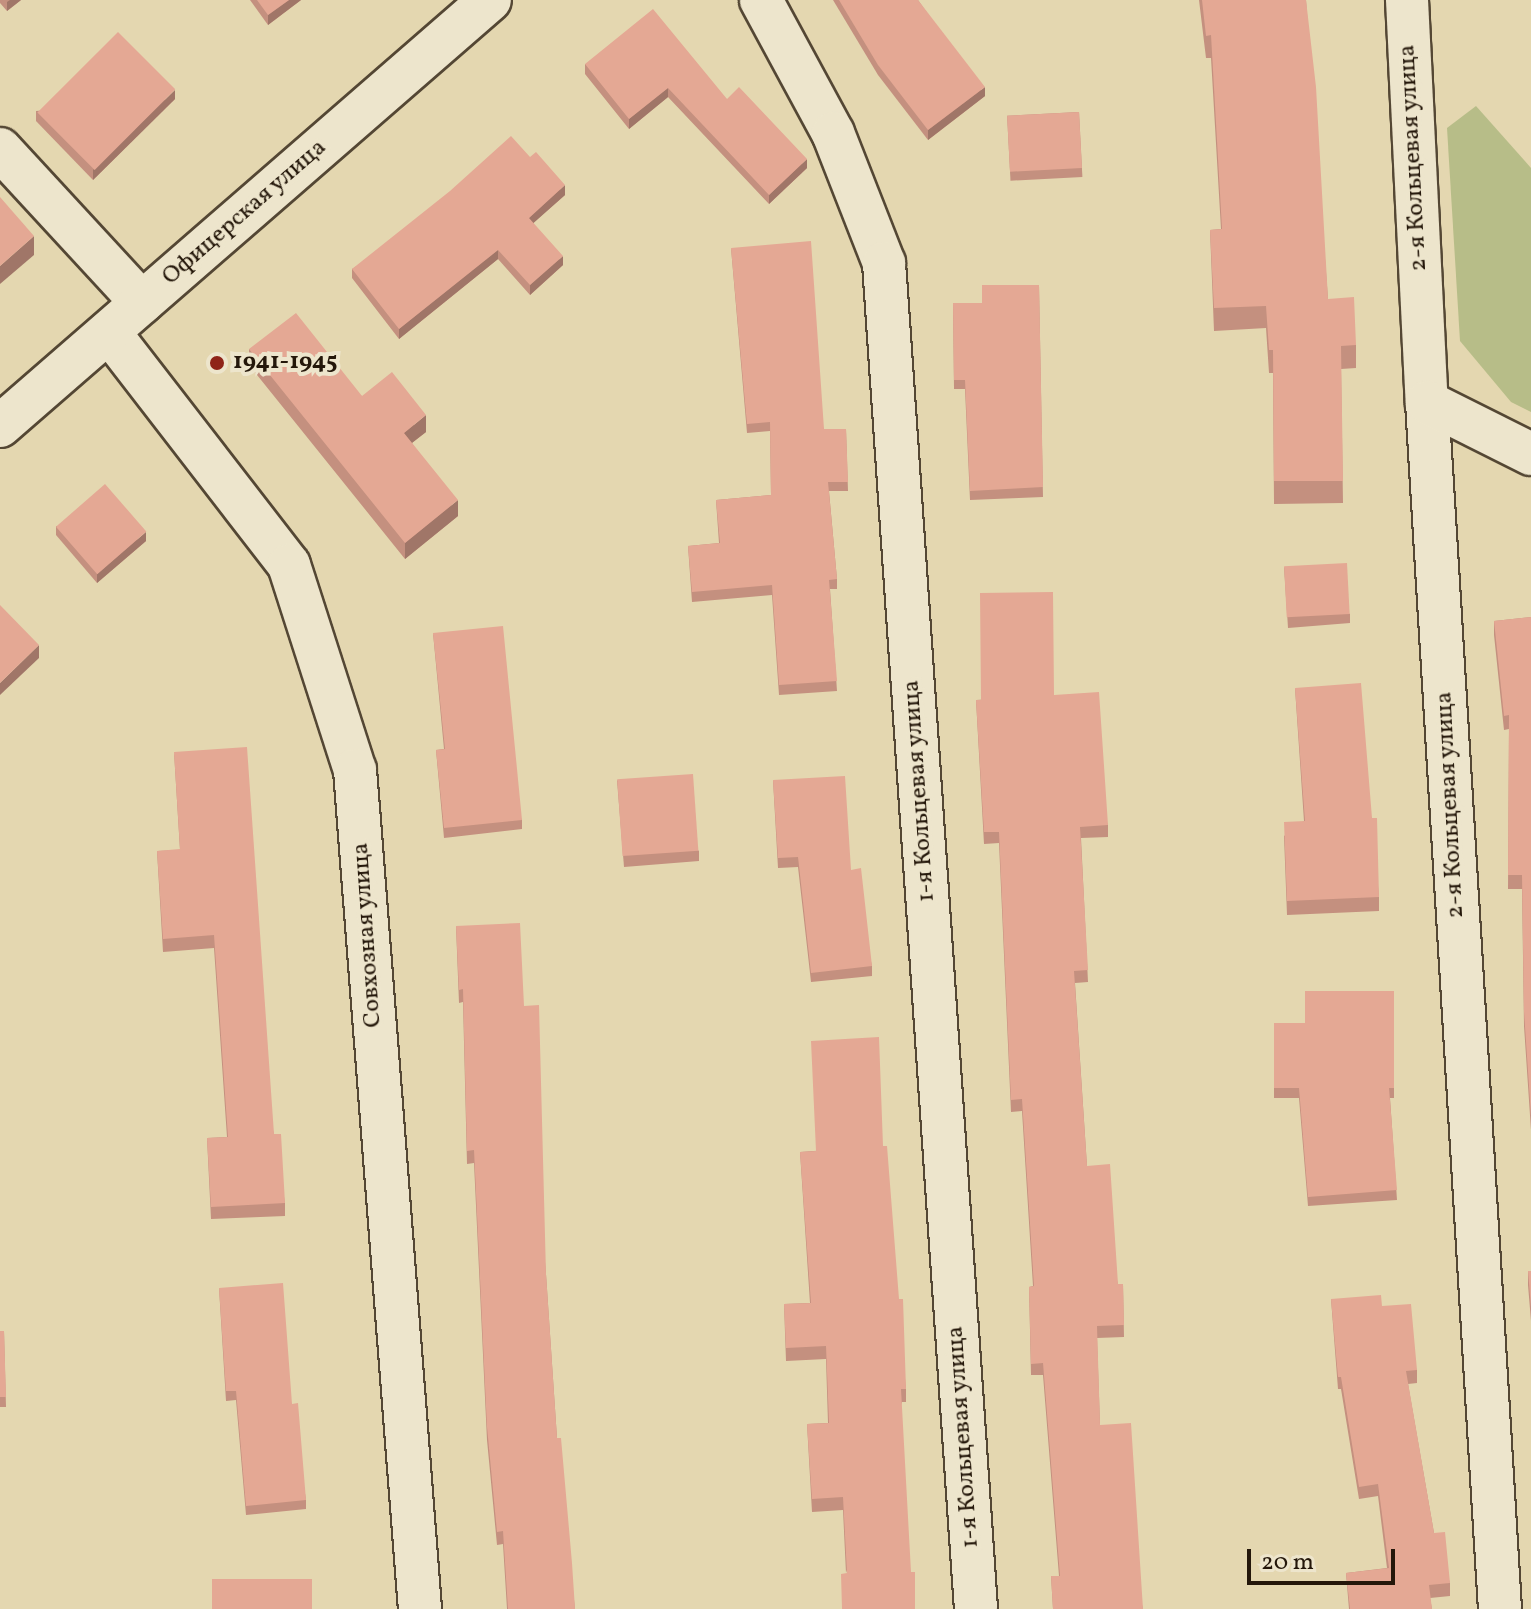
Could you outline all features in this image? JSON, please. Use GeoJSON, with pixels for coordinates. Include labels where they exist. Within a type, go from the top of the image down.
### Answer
{"type":"FeatureCollection","features":[{"type":"Feature","properties":{"kind":"street","name":"Офицерская улица"},"geometry":{"type":"LineString","coordinates":[[0,426],[490,0]]}},
{"type":"Feature","properties":{"kind":"street","name":"1-я Кольцевая улица"},"geometry":{"type":"LineString","coordinates":[[761,0],[833,133],[884,263],[976,1609]]}},
{"type":"Feature","properties":{"kind":"street","name":"2-я Кольцевая улица"},"geometry":{"type":"LineString","coordinates":[[1407,0],[1427,402],[1500,1609]]}},
{"type":"Feature","properties":{"kind":"street"},"geometry":{"type":"LineString","coordinates":[[0,149],[142,303]]}},
{"type":"Feature","properties":{"kind":"street","name":"Совхозная улица"},"geometry":{"type":"LineString","coordinates":[[109,332],[289,565],[355,770],[420,1609]]}},
{"type":"Feature","properties":{"kind":"street"},"geometry":{"type":"LineString","coordinates":[[1427,402],[1531,454]]}},
{"type":"Feature","properties":{"kind":"green space"},"geometry":{"type":"Polygon","coordinates":[[[1476,106],[1531,168],[1531,412],[1511,402],[1460,341],[1447,128],[1476,106]]]}},
{"type":"Feature","properties":{"kind":"building"},"geometry":{"type":"Polygon","coordinates":[[[257,0],[289,0],[268,15],[257,0]]]}},
{"type":"Feature","properties":{"kind":"building"},"geometry":{"type":"Polygon","coordinates":[[[839,0],[918,0],[985,87],[928,130],[878,65],[839,0]]]}},
{"type":"Feature","properties":{"kind":"building"},"geometry":{"type":"Polygon","coordinates":[[[1202,0],[1306,0],[1316,87],[1328,299],[1354,297],[1356,345],[1341,346],[1343,481],[1274,481],[1273,350],[1269,350],[1266,306],[1214,308],[1210,230],[1222,229],[1211,35],[1206,36],[1202,0]]]}},
{"type":"Feature","properties":{"kind":"building"},"geometry":{"type":"Polygon","coordinates":[[[653,9],[727,99],[739,87],[807,159],[769,195],[668,88],[629,119],[585,64],[653,9]]]}},
{"type":"Feature","properties":{"kind":"building"},"geometry":{"type":"Polygon","coordinates":[[[118,32],[175,89],[95,170],[37,113],[118,32]]]}},
{"type":"Feature","properties":{"kind":"building"},"geometry":{"type":"Polygon","coordinates":[[[1079,112],[1082,168],[1010,172],[1007,116],[1079,112]]]}},
{"type":"Feature","properties":{"kind":"building"},"geometry":{"type":"Polygon","coordinates":[[[511,136],[530,157],[536,152],[565,185],[529,218],[563,256],[530,285],[498,250],[399,329],[352,269],[450,191],[511,136]]]}},
{"type":"Feature","properties":{"kind":"building"},"geometry":{"type":"Polygon","coordinates":[[[0,197],[34,236],[0,266],[0,197]]]}},
{"type":"Feature","properties":{"kind":"building"},"geometry":{"type":"Polygon","coordinates":[[[811,241],[824,429],[846,429],[848,482],[828,482],[837,579],[829,580],[837,681],[779,685],[772,585],[692,592],[688,546],[720,543],[716,500],[771,495],[770,422],[747,424],[731,248],[811,241]]]}},
{"type":"Feature","properties":{"kind":"building"},"geometry":{"type":"Polygon","coordinates":[[[982,285],[1039,285],[1043,487],[970,491],[965,380],[954,380],[953,303],[982,303],[982,285]]]}},
{"type":"Feature","properties":{"kind":"building"},"geometry":{"type":"Polygon","coordinates":[[[296,313],[362,396],[392,372],[426,415],[404,433],[458,500],[405,543],[249,349],[296,313]]]}},
{"type":"Feature","properties":{"kind":"building"},"geometry":{"type":"Polygon","coordinates":[[[105,484],[146,532],[97,574],[56,527],[105,484]]]}},
{"type":"Feature","properties":{"kind":"building"},"geometry":{"type":"Polygon","coordinates":[[[1347,563],[1350,614],[1287,617],[1284,566],[1347,563]]]}},
{"type":"Feature","properties":{"kind":"building"},"geometry":{"type":"Polygon","coordinates":[[[1053,592],[1054,695],[1099,692],[1108,825],[1080,827],[1088,970],[1074,971],[1087,1166],[1110,1164],[1118,1284],[1123,1284],[1124,1325],[1097,1326],[1100,1425],[1131,1423],[1143,1609],[1053,1609],[1051,1576],[1060,1576],[1043,1363],[1031,1364],[1029,1287],[1034,1286],[1022,1099],[1011,1100],[999,832],[984,832],[976,700],[981,700],[980,593],[1053,592]]]}},
{"type":"Feature","properties":{"kind":"building"},"geometry":{"type":"Polygon","coordinates":[[[0,605],[39,645],[0,683],[0,605]]]}},
{"type":"Feature","properties":{"kind":"building"},"geometry":{"type":"Polygon","coordinates":[[[1531,617],[1531,1116],[1524,1012],[1522,875],[1508,875],[1509,715],[1504,716],[1494,621],[1531,617]]]}},
{"type":"Feature","properties":{"kind":"building"},"geometry":{"type":"Polygon","coordinates":[[[503,626],[522,820],[444,828],[436,750],[445,749],[433,633],[503,626]]]}},
{"type":"Feature","properties":{"kind":"building"},"geometry":{"type":"Polygon","coordinates":[[[1361,683],[1372,818],[1377,818],[1379,897],[1287,901],[1284,822],[1305,821],[1295,688],[1361,683]]]}},
{"type":"Feature","properties":{"kind":"building"},"geometry":{"type":"Polygon","coordinates":[[[247,747],[274,1134],[281,1134],[285,1203],[211,1207],[207,1138],[228,1137],[214,935],[163,939],[157,851],[180,849],[174,752],[247,747]]]}},
{"type":"Feature","properties":{"kind":"building"},"geometry":{"type":"Polygon","coordinates":[[[693,774],[698,851],[623,856],[617,779],[693,774]]]}},
{"type":"Feature","properties":{"kind":"building"},"geometry":{"type":"Polygon","coordinates":[[[845,776],[851,870],[861,868],[872,966],[811,973],[798,857],[778,858],[773,780],[845,776]]]}},
{"type":"Feature","properties":{"kind":"building"},"geometry":{"type":"Polygon","coordinates":[[[520,923],[524,1006],[539,1005],[546,1274],[557,1438],[561,1438],[575,1609],[508,1609],[503,1531],[497,1532],[487,1427],[474,1150],[467,1151],[463,989],[459,990],[456,926],[520,923]]]}},
{"type":"Feature","properties":{"kind":"building"},"geometry":{"type":"Polygon","coordinates":[[[1305,991],[1394,991],[1394,1088],[1389,1088],[1397,1190],[1308,1197],[1299,1088],[1274,1088],[1274,1023],[1305,1023],[1305,991]]]}},
{"type":"Feature","properties":{"kind":"building"},"geometry":{"type":"Polygon","coordinates":[[[879,1037],[883,1146],[887,1146],[899,1299],[903,1299],[906,1389],[901,1389],[915,1609],[842,1609],[841,1574],[847,1573],[843,1497],[812,1499],[807,1424],[829,1423],[826,1346],[786,1348],[784,1304],[811,1303],[800,1152],[816,1151],[811,1041],[879,1037]]]}},
{"type":"Feature","properties":{"kind":"building"},"geometry":{"type":"Polygon","coordinates":[[[1528,1271],[1531,1271],[1531,1307],[1528,1271]]]}},
{"type":"Feature","properties":{"kind":"building"},"geometry":{"type":"Polygon","coordinates":[[[283,1283],[292,1404],[298,1403],[306,1500],[246,1506],[236,1391],[226,1391],[219,1288],[283,1283]]]}},
{"type":"Feature","properties":{"kind":"building"},"geometry":{"type":"Polygon","coordinates":[[[1381,1295],[1382,1306],[1411,1304],[1417,1370],[1406,1371],[1434,1533],[1445,1532],[1450,1583],[1429,1585],[1432,1609],[1350,1609],[1346,1573],[1389,1568],[1378,1484],[1359,1487],[1341,1377],[1338,1377],[1331,1299],[1381,1295]]]}},
{"type":"Feature","properties":{"kind":"building"},"geometry":{"type":"Polygon","coordinates":[[[0,1331],[4,1331],[6,1397],[0,1397],[0,1331]]]}},
{"type":"Feature","properties":{"kind":"building"},"geometry":{"type":"Polygon","coordinates":[[[212,1579],[312,1579],[312,1609],[212,1609],[212,1579]]]}},
{"type":"Feature","properties":{"kind":"place","name":"1941-1945"},"geometry":{"type":"Point","coordinates":[217,363]}}]}
